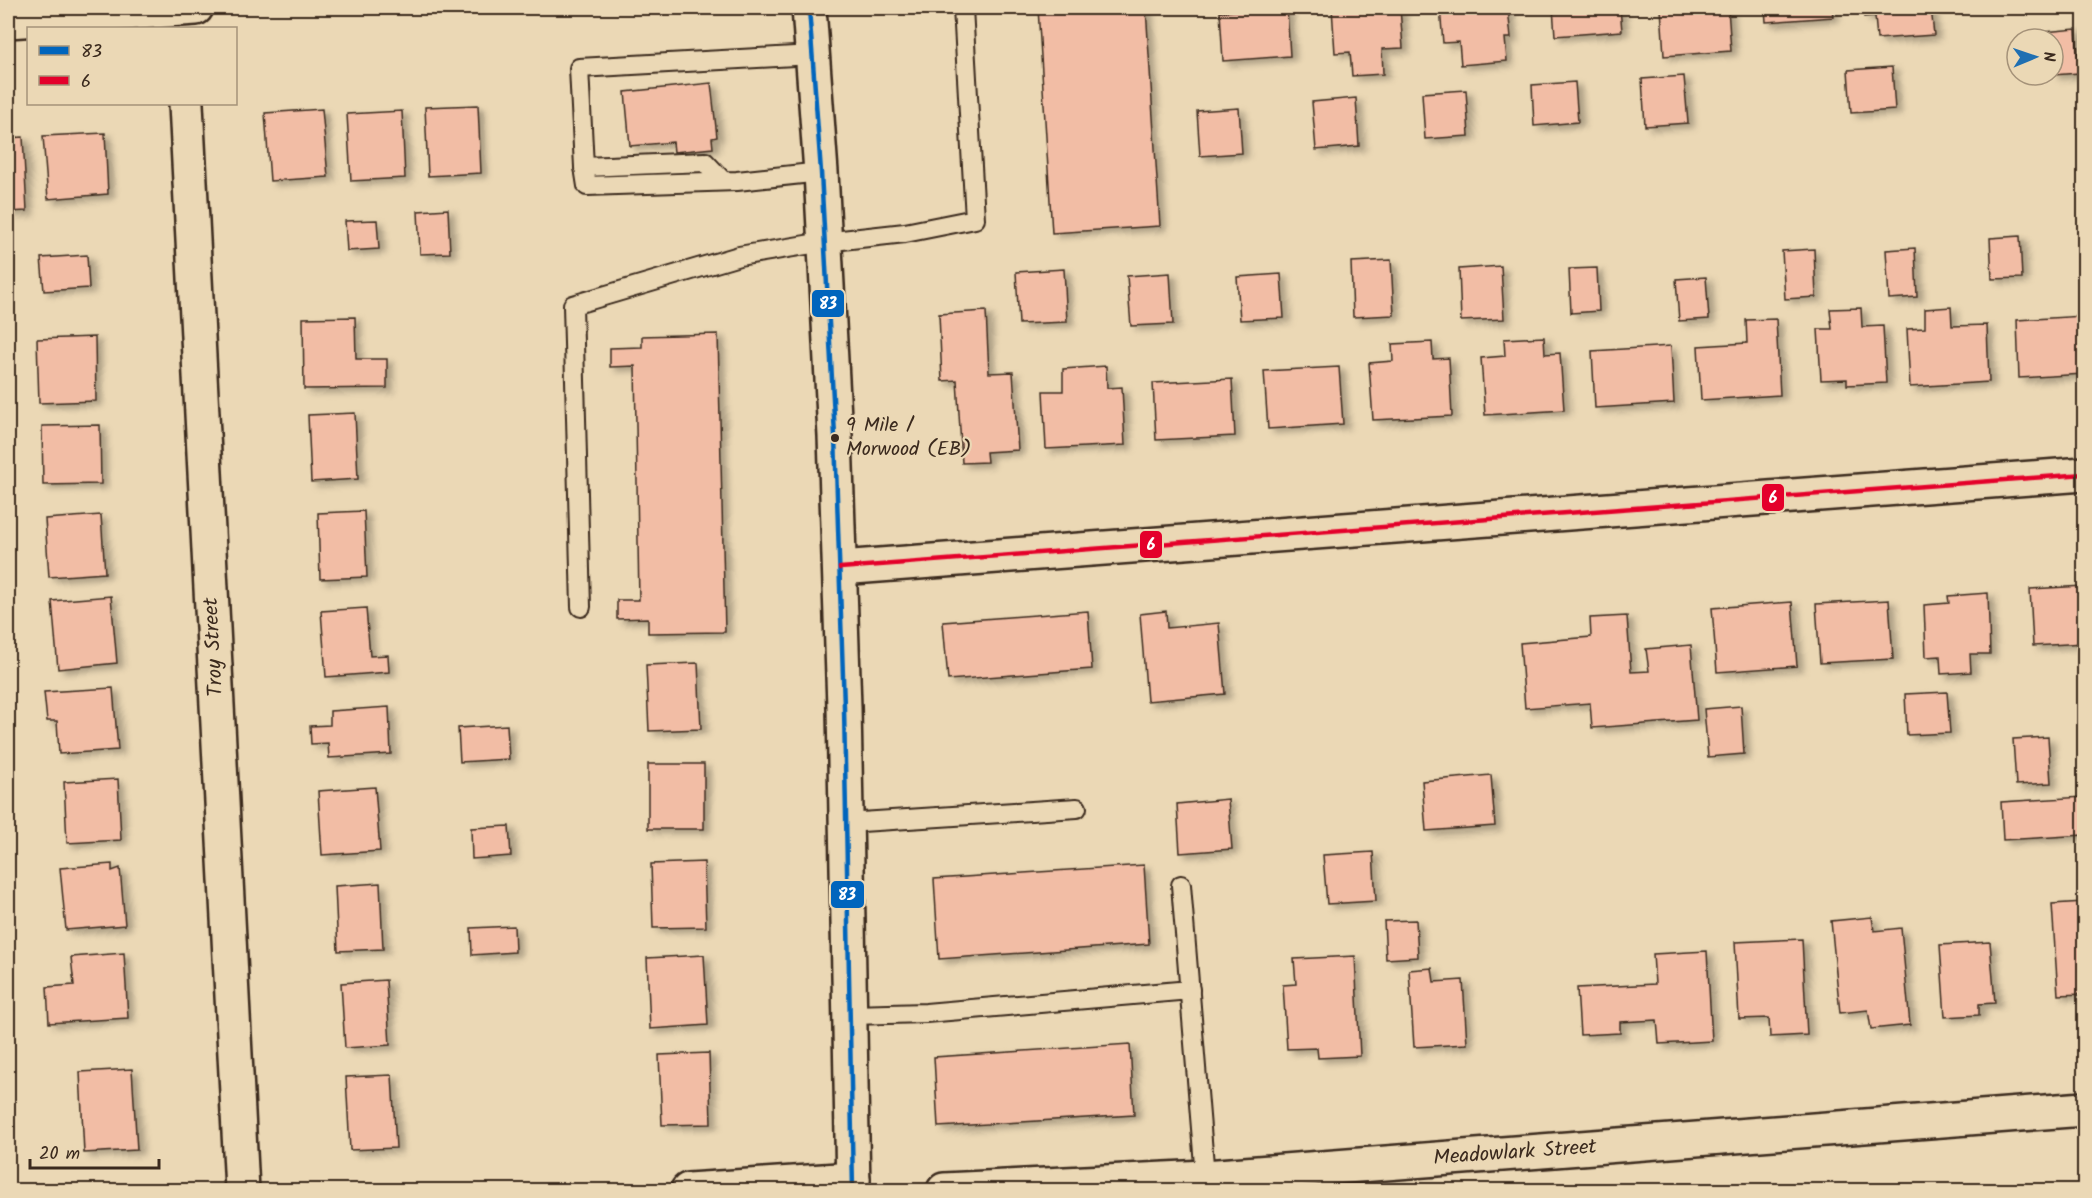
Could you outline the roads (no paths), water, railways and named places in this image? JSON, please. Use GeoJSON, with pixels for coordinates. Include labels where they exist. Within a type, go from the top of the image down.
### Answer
{"type":"FeatureCollection","features":[{"type":"Feature","properties":{"kind":"street"},"geometry":{"type":"LineString","coordinates":[[688,1191],[853,1185],[840,568],[821,172],[809,8]]}},
{"type":"Feature","properties":{"kind":"street"},"geometry":{"type":"LineString","coordinates":[[8,21],[185,13]]}},
{"type":"Feature","properties":{"kind":"street","name":"Troy Street"},"geometry":{"type":"LineString","coordinates":[[186,105],[242,1191]]}},
{"type":"Feature","properties":{"kind":"street"},"geometry":{"type":"LineString","coordinates":[[840,568],[2085,474]]}},
{"type":"Feature","properties":{"kind":"street","name":"Meadowlark Street"},"geometry":{"type":"LineString","coordinates":[[944,1191],[1221,1181],[2085,1109]]}},
{"type":"Feature","properties":{"kind":"lane"},"geometry":{"type":"LineString","coordinates":[[581,607],[573,305],[739,256],[824,242],[905,233],[975,219],[963,8]]}},
{"type":"Feature","properties":{"kind":"lane"},"geometry":{"type":"LineString","coordinates":[[812,56],[579,68],[584,167],[587,186],[723,181],[821,172]]}},
{"type":"Feature","properties":{"kind":"lane"},"geometry":{"type":"LineString","coordinates":[[846,823],[1077,808]]}},
{"type":"Feature","properties":{"kind":"lane"},"geometry":{"type":"LineString","coordinates":[[1181,885],[1190,990],[1221,1181]]}},
{"type":"Feature","properties":{"kind":"lane"},"geometry":{"type":"LineString","coordinates":[[851,1015],[926,1012],[1190,990]]}},
{"type":"Feature","properties":{"kind":"place","name":"9 Mile / Morwood (EB)"},"geometry":{"type":"Point","coordinates":[835,438]}}]}
